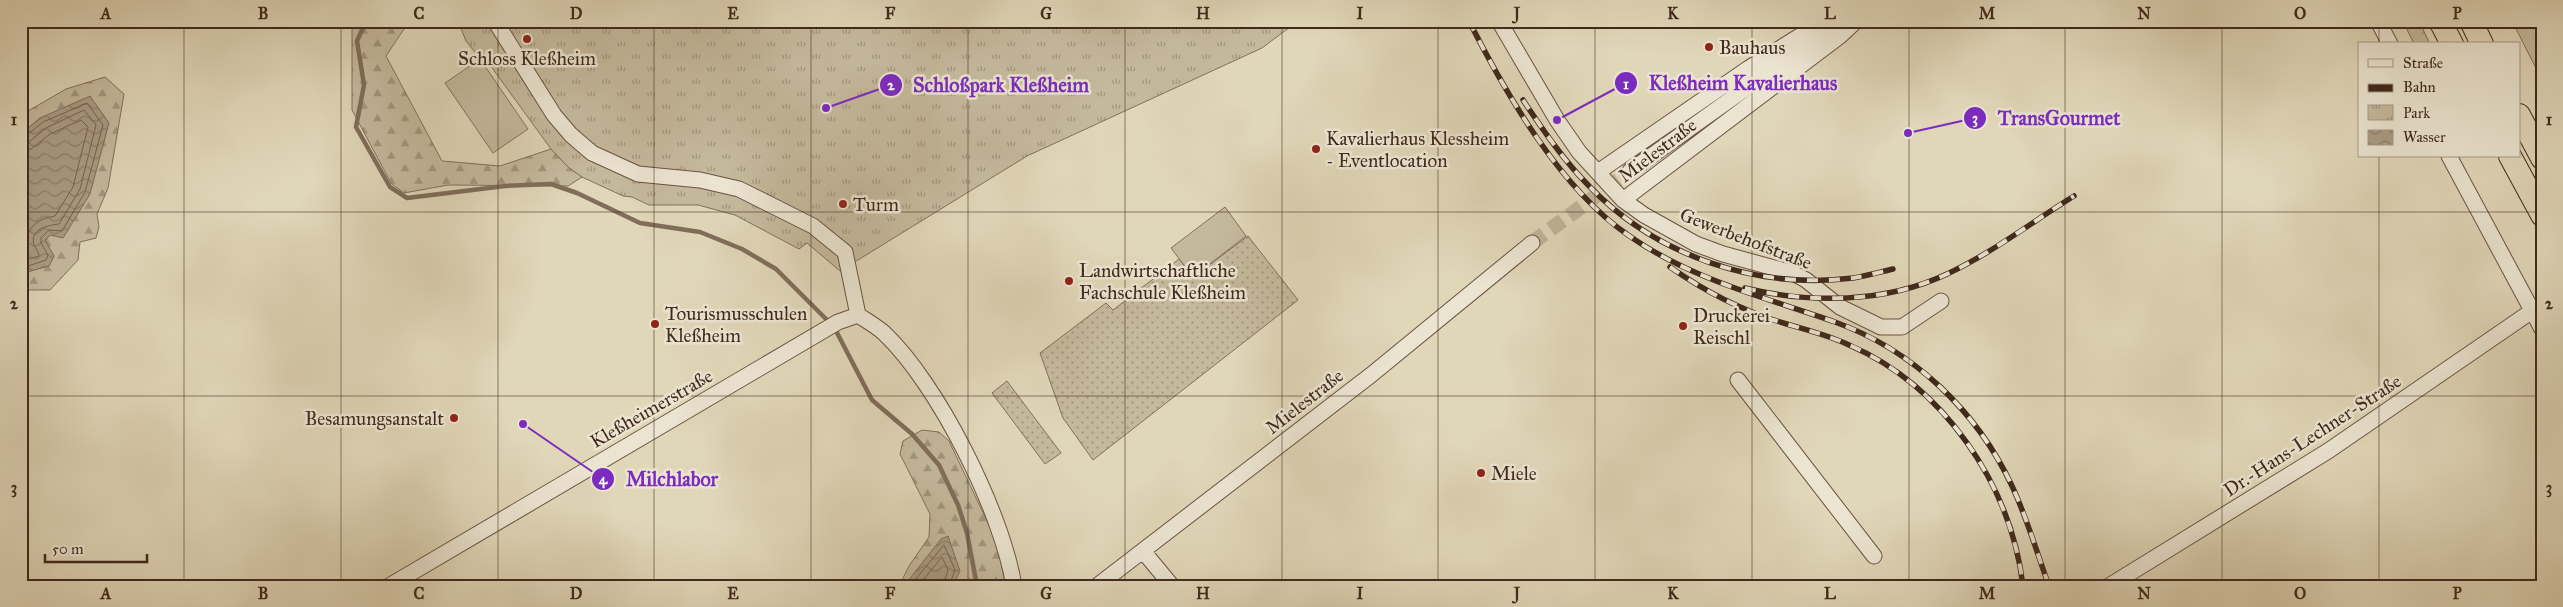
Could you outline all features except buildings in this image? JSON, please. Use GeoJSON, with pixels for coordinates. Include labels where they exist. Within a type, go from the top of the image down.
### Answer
{"type":"FeatureCollection","features":[{"type":"Feature","properties":{"kind":"highway"},"geometry":{"type":"LineString","coordinates":[[2440,21],[2451,42]]}},
{"type":"Feature","properties":{"kind":"highway"},"geometry":{"type":"LineString","coordinates":[[2471,21],[2481,42]]}},
{"type":"Feature","properties":{"kind":"highway"},"geometry":{"type":"LineString","coordinates":[[2520,117],[2542,158]]}},
{"type":"Feature","properties":{"kind":"highway"},"geometry":{"type":"LineString","coordinates":[[2511,158],[2542,214]]}},
{"type":"Feature","properties":{"kind":"street"},"geometry":{"type":"LineString","coordinates":[[495,21],[554,115],[570,135],[592,153],[638,174],[700,180],[739,189],[812,226],[845,252],[858,315],[883,332],[938,401],[985,495],[1012,568],[1014,586]]}},
{"type":"Feature","properties":{"kind":"street","name":"Gewerbehofstraße"},"geometry":{"type":"LineString","coordinates":[[1499,21],[1557,120],[1579,152],[1623,200],[1665,229],[1696,244],[1723,254],[1793,273],[1806,280],[1840,308],[1881,327],[1902,327],[1941,301]]}},
{"type":"Feature","properties":{"kind":"street","name":"Mielestraße"},"geometry":{"type":"LineString","coordinates":[[1598,172],[1749,68],[1798,37],[1835,21]]}},
{"type":"Feature","properties":{"kind":"street","name":"Mielestraße"},"geometry":{"type":"LineString","coordinates":[[1630,171],[1787,59],[1848,21]]}},
{"type":"Feature","properties":{"kind":"street","name":"Mielestraße"},"geometry":{"type":"LineString","coordinates":[[1623,200],[1840,36],[1856,21]]}},
{"type":"Feature","properties":{"kind":"street"},"geometry":{"type":"LineString","coordinates":[[2378,21],[2389,42]]}},
{"type":"Feature","properties":{"kind":"street"},"geometry":{"type":"LineString","coordinates":[[2450,158],[2542,329]]}},
{"type":"Feature","properties":{"kind":"street","name":"Mielestraße"},"geometry":{"type":"LineString","coordinates":[[1097,586],[1371,375],[1532,243]]}},
{"type":"Feature","properties":{"kind":"street","name":"Dr.-Hans-Lechner-Straße"},"geometry":{"type":"LineString","coordinates":[[2109,586],[2328,451],[2532,311]]}},
{"type":"Feature","properties":{"kind":"street","name":"Kleßheimerstraße"},"geometry":{"type":"LineString","coordinates":[[389,586],[838,322],[858,315]]}},
{"type":"Feature","properties":{"kind":"street"},"geometry":{"type":"LineString","coordinates":[[1738,380],[1874,556]]}},
{"type":"Feature","properties":{"kind":"street"},"geometry":{"type":"LineString","coordinates":[[1143,552],[1172,586]]}},
{"type":"Feature","properties":{"kind":"green space"},"geometry":{"type":"Polygon","coordinates":[[[355,21],[424,21],[406,26],[386,56],[442,161],[500,166],[551,149],[568,167],[582,177],[568,186],[448,185],[404,193],[391,183],[352,110],[352,27],[355,21]]]}},
{"type":"Feature","properties":{"kind":"green space"},"geometry":{"type":"Polygon","coordinates":[[[458,21],[1298,21],[1262,48],[1027,156],[840,271],[807,243],[799,249],[735,215],[698,205],[649,205],[632,197],[623,196],[582,177],[568,167],[551,149],[482,54],[478,56],[466,41],[458,21]]]}},
{"type":"Feature","properties":{"kind":"green space"},"geometry":{"type":"Polygon","coordinates":[[[2403,21],[2419,21],[2429,42],[2413,42],[2403,21]]]}},
{"type":"Feature","properties":{"kind":"green space"},"geometry":{"type":"Polygon","coordinates":[[[2512,21],[2542,21],[2542,80],[2512,21]]]}},
{"type":"Feature","properties":{"kind":"green space"},"geometry":{"type":"Polygon","coordinates":[[[480,59],[528,129],[493,153],[445,83],[480,59]]]}},
{"type":"Feature","properties":{"kind":"green space"},"geometry":{"type":"Polygon","coordinates":[[[105,77],[124,94],[108,188],[97,214],[99,227],[96,238],[80,242],[78,260],[50,290],[21,290],[21,269],[27,272],[49,265],[54,256],[45,241],[50,235],[40,118],[21,134],[21,115],[66,89],[105,77]]]}},
{"type":"Feature","properties":{"kind":"green space"},"geometry":{"type":"Polygon","coordinates":[[[1225,207],[1246,236],[1193,277],[1171,248],[1225,207]]]}},
{"type":"Feature","properties":{"kind":"green space"},"geometry":{"type":"Polygon","coordinates":[[[1248,236],[1298,300],[1093,460],[1063,418],[1040,353],[1106,303],[1113,310],[1179,259],[1193,277],[1248,236]]]}},
{"type":"Feature","properties":{"kind":"green space"},"geometry":{"type":"Polygon","coordinates":[[[1007,381],[1061,453],[1045,464],[992,393],[1007,381]]]}},
{"type":"Feature","properties":{"kind":"green space"},"geometry":{"type":"Polygon","coordinates":[[[922,430],[939,432],[949,441],[996,540],[1006,586],[899,586],[909,566],[929,537],[930,514],[900,454],[903,441],[922,430]]]}},
{"type":"Feature","properties":{"kind":"water"},"geometry":{"type":"Polygon","coordinates":[[[90,96],[109,123],[90,194],[63,238],[50,235],[45,240],[54,256],[49,266],[27,272],[21,269],[21,134],[40,118],[90,96]]]}},
{"type":"Feature","properties":{"kind":"water"},"geometry":{"type":"Polygon","coordinates":[[[948,536],[960,571],[953,586],[904,586],[941,539],[948,536]]]}},
{"type":"Feature","properties":{"kind":"waterway"},"geometry":{"type":"LineString","coordinates":[[366,21],[357,41],[364,85],[356,127],[390,187],[407,198],[505,186],[551,184],[577,193],[640,223],[700,232],[742,249],[776,269],[834,327],[872,400],[912,434],[939,465],[958,505],[967,533],[977,586]]}},
{"type":"Feature","properties":{"kind":"tunnel"},"geometry":{"type":"LineString","coordinates":[[1532,243],[1630,171]]}},
{"type":"Feature","properties":{"kind":"railway"},"geometry":{"type":"LineString","coordinates":[[1469,21],[1500,79],[1537,138],[1580,192],[1603,215],[1628,235],[1677,264],[1728,286],[1835,322],[1864,334],[1916,366],[1940,386],[1981,433],[1998,459],[2022,510],[2049,586]]}},
{"type":"Feature","properties":{"kind":"railway"},"geometry":{"type":"LineString","coordinates":[[1523,100],[1546,134],[1590,187],[1617,211],[1646,232],[1677,249],[1711,263],[1745,273],[1781,279],[1853,278],[1893,269]]}},
{"type":"Feature","properties":{"kind":"railway"},"geometry":{"type":"LineString","coordinates":[[1745,288],[1795,297],[1821,298],[1848,298],[1899,291],[1923,284],[1964,266],[2074,196]]}},
{"type":"Feature","properties":{"kind":"railway"},"geometry":{"type":"LineString","coordinates":[[1670,267],[1708,291],[1735,305],[1849,345],[1883,363],[1915,386],[1943,413],[1967,443],[1988,476],[2004,512],[2016,548],[2023,586]]}},
{"type":"Feature","properties":{"kind":"place","name":"Schloss Kleßheim"},"geometry":{"type":"Point","coordinates":[527,39]}},
{"type":"Feature","properties":{"kind":"place","name":"Bauhaus"},"geometry":{"type":"Point","coordinates":[1709,47]}},
{"type":"Feature","properties":{"kind":"place","name":"Schloßpark Kleßheim"},"geometry":{"type":"Point","coordinates":[826,108]}},
{"type":"Feature","properties":{"kind":"place","name":"Kleßheim Kavalierhaus"},"geometry":{"type":"Point","coordinates":[1557,120]}},
{"type":"Feature","properties":{"kind":"place","name":"TransGourmet"},"geometry":{"type":"Point","coordinates":[1908,133]}},
{"type":"Feature","properties":{"kind":"place","name":"Kavalierhaus Klessheim - Eventlocation"},"geometry":{"type":"Point","coordinates":[1316,149]}},
{"type":"Feature","properties":{"kind":"place","name":"Turm"},"geometry":{"type":"Point","coordinates":[843,204]}},
{"type":"Feature","properties":{"kind":"place","name":"Landwirtschaftliche Fachschule Kleßheim"},"geometry":{"type":"Point","coordinates":[1069,281]}},
{"type":"Feature","properties":{"kind":"place","name":"Tourismusschulen Kleßheim"},"geometry":{"type":"Point","coordinates":[655,324]}},
{"type":"Feature","properties":{"kind":"place","name":"Druckerei Reischl"},"geometry":{"type":"Point","coordinates":[1683,326]}},
{"type":"Feature","properties":{"kind":"place","name":"Besamungsanstalt"},"geometry":{"type":"Point","coordinates":[454,418]}},
{"type":"Feature","properties":{"kind":"place","name":"Milchlabor"},"geometry":{"type":"Point","coordinates":[523,424]}},
{"type":"Feature","properties":{"kind":"place","name":"Miele"},"geometry":{"type":"Point","coordinates":[1481,473]}}]}
